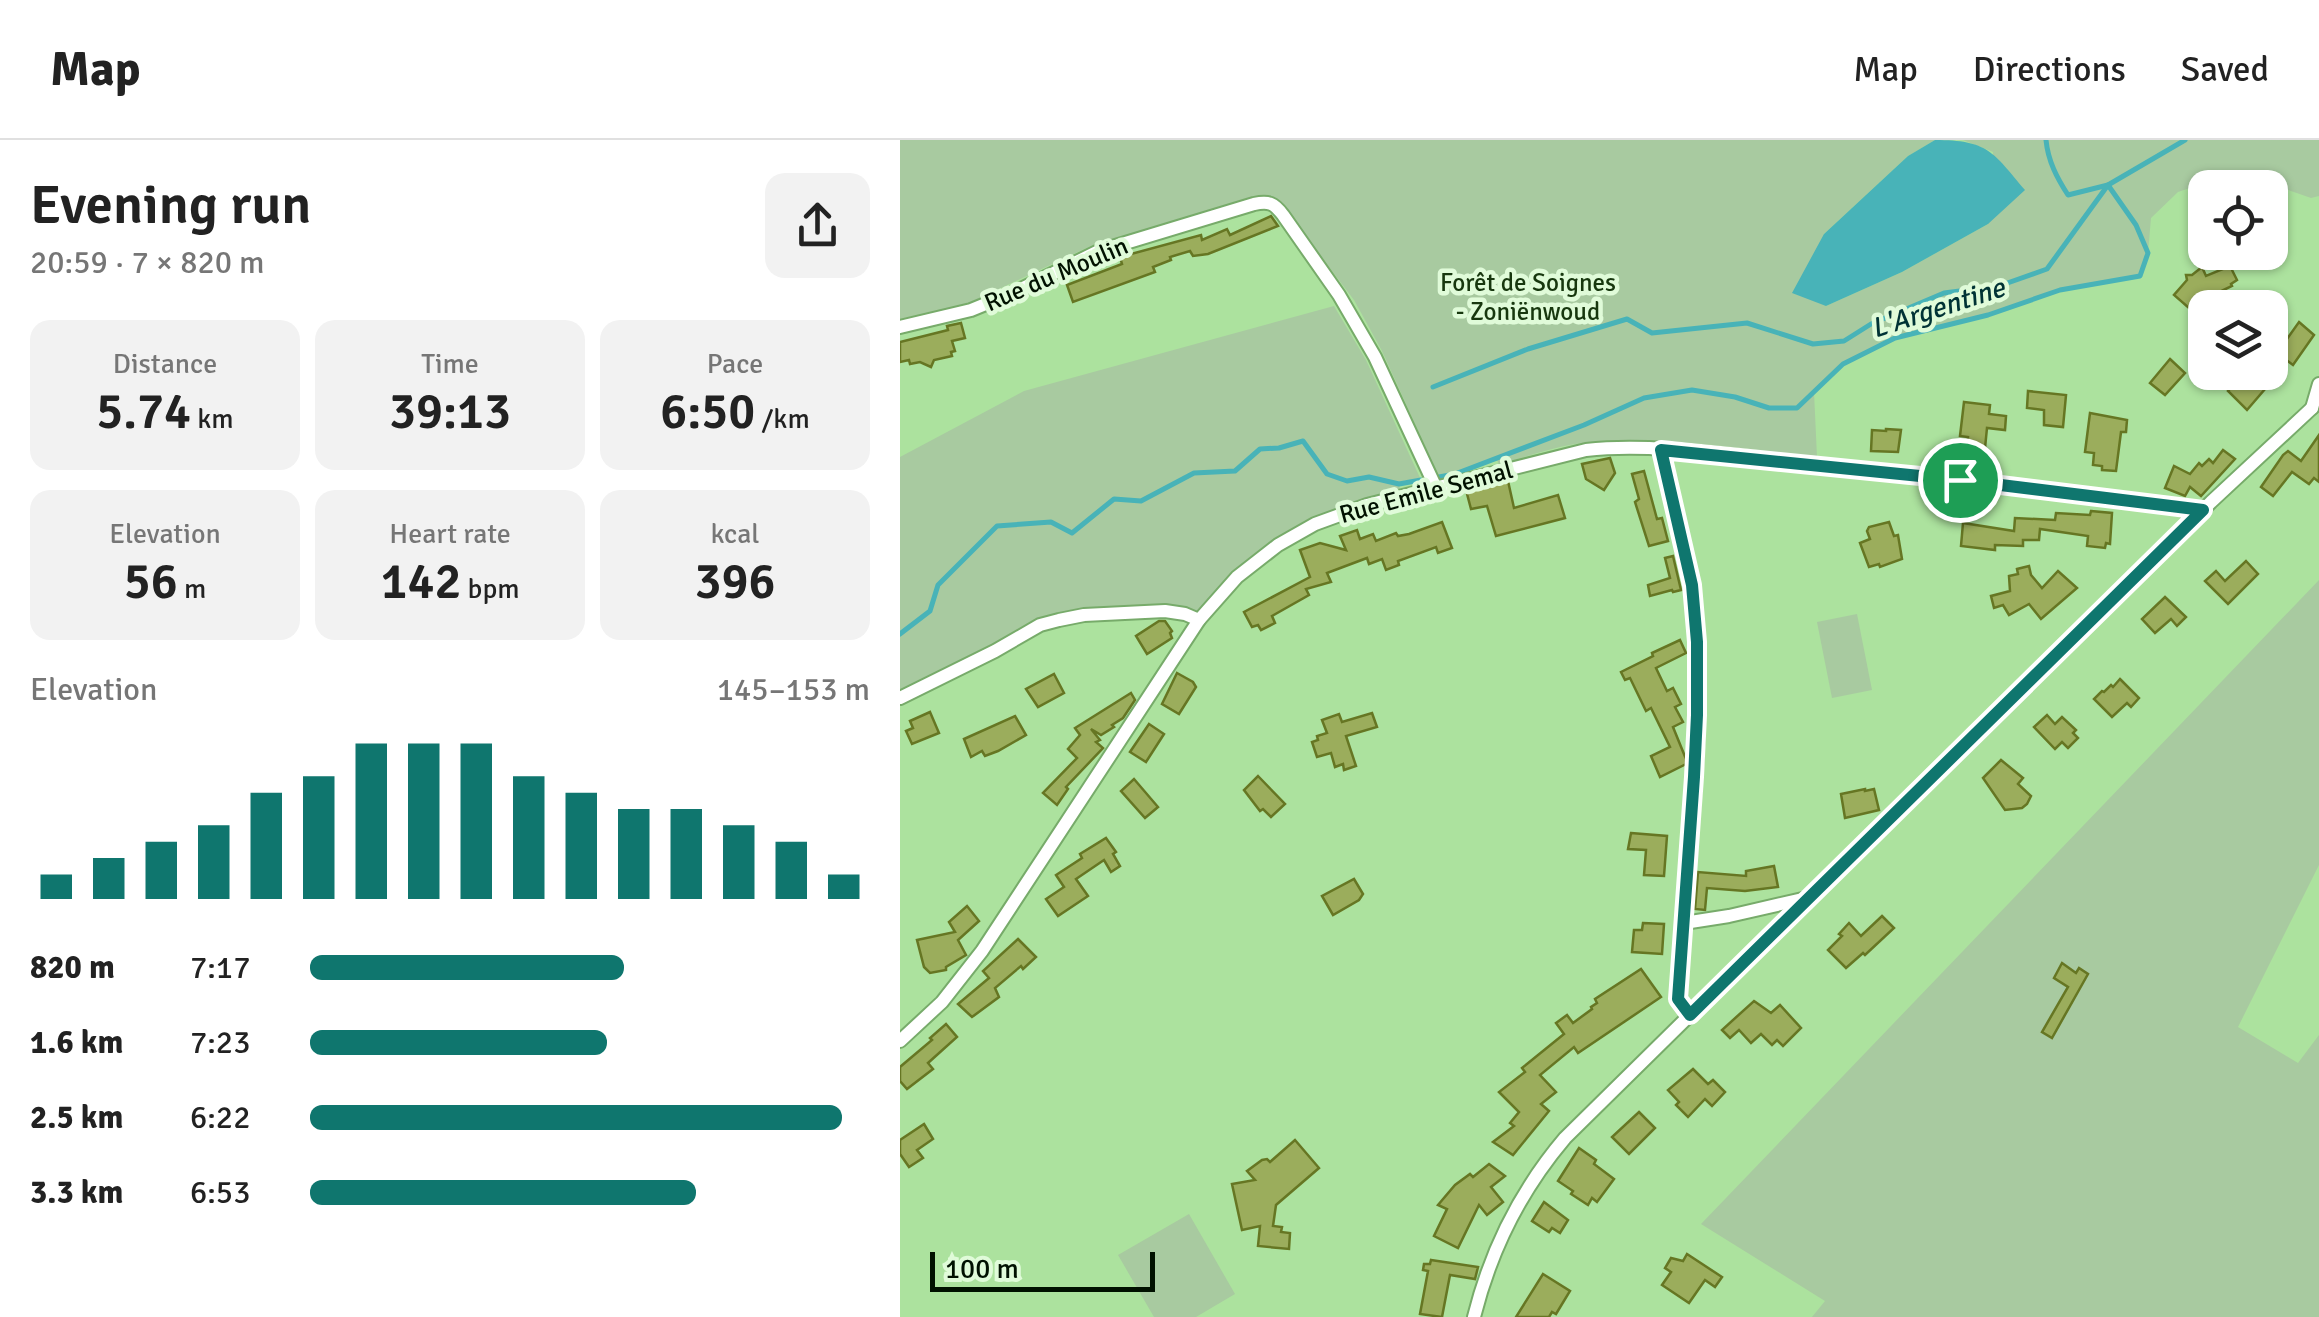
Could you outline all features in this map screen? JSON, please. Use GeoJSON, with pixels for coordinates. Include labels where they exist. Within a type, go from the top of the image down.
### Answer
{"type":"FeatureCollection","features":[{"type":"Feature","properties":{"kind":"street","name":"Rue du Moulin"},"geometry":{"type":"LineString","coordinates":[[900,327],[970,310],[1099,251],[1254,204],[1275,204],[1339,295],[1375,357],[1436,488]]}},
{"type":"Feature","properties":{"kind":"street"},"geometry":{"type":"LineString","coordinates":[[1474,1317],[1496,1245],[1518,1202],[1543,1164],[1577,1126],[2203,510],[2316,409],[2319,384]]}},
{"type":"Feature","properties":{"kind":"street","name":"Rue Emile Semal"},"geometry":{"type":"LineString","coordinates":[[900,1041],[942,1002],[982,951],[1199,620],[1237,578],[1278,545],[1315,524],[1367,505],[1586,450],[1616,446],[1960,480],[2203,510]]}},
{"type":"Feature","properties":{"kind":"street"},"geometry":{"type":"LineString","coordinates":[[1661,450],[1692,585],[1697,642],[1697,715],[1678,999],[1690,1015]]}},
{"type":"Feature","properties":{"kind":"street"},"geometry":{"type":"LineString","coordinates":[[900,698],[1059,620],[1165,611],[1199,620]]}},
{"type":"Feature","properties":{"kind":"street"},"geometry":{"type":"LineString","coordinates":[[1684,923],[1807,898]]}},
{"type":"Feature","properties":{"kind":"green space","name":"Forêt de Soignes - Zoniënwoud"},"geometry":{"type":"Polygon","coordinates":[[[900,140],[1935,140],[1908,156],[1824,234],[1826,306],[1902,272],[1988,224],[1993,152],[1963,140],[2319,140],[2319,196],[2311,198],[2288,190],[2288,170],[2188,170],[2188,189],[2178,192],[2151,218],[2148,253],[2140,276],[2060,290],[1988,315],[1895,338],[1843,364],[1814,392],[1817,457],[1696,443],[1603,441],[1565,446],[1499,464],[1496,458],[1439,477],[1382,351],[1354,300],[1277,199],[1266,198],[1095,244],[967,304],[900,319],[900,140]]]}},
{"type":"Feature","properties":{"kind":"green space"},"geometry":{"type":"Polygon","coordinates":[[[1334,306],[1366,360],[1421,480],[1399,484],[1400,490],[1333,511],[1291,531],[1252,556],[1197,612],[1166,604],[1057,613],[1037,619],[900,691],[900,457],[1024,391],[1334,306]]]}},
{"type":"Feature","properties":{"kind":"green space"},"geometry":{"type":"Polygon","coordinates":[[[2319,580],[2319,865],[2238,1027],[2298,1063],[2319,1035],[2319,1317],[1812,1317],[1825,1301],[1701,1224],[2319,580]]]}},
{"type":"Feature","properties":{"kind":"green space"},"geometry":{"type":"Polygon","coordinates":[[[1857,614],[1872,690],[1832,698],[1817,622],[1857,614]]]}},
{"type":"Feature","properties":{"kind":"green space"},"geometry":{"type":"Polygon","coordinates":[[[1189,1214],[1235,1294],[1196,1317],[1154,1317],[1118,1255],[1189,1214]]]}},
{"type":"Feature","properties":{"kind":"water"},"geometry":{"type":"Polygon","coordinates":[[[1935,140],[1967,142],[1988,151],[2025,190],[1988,224],[1902,272],[1826,306],[1792,293],[1824,234],[1908,156],[1935,140]]]}},
{"type":"Feature","properties":{"kind":"building"},"geometry":{"type":"Polygon","coordinates":[[[1271,216],[1278,226],[1208,254],[1193,256],[1190,251],[1170,257],[1171,260],[1153,267],[1155,272],[1073,302],[1067,285],[1122,264],[1120,257],[1201,235],[1202,240],[1227,229],[1230,235],[1271,216]]]}},
{"type":"Feature","properties":{"kind":"building"},"geometry":{"type":"Polygon","coordinates":[[[2203,270],[2206,276],[2232,270],[2237,280],[2224,290],[2188,290],[2188,307],[2174,295],[2187,280],[2186,275],[2203,270]]]}},
{"type":"Feature","properties":{"kind":"building"},"geometry":{"type":"Polygon","coordinates":[[[2299,322],[2314,335],[2293,365],[2288,361],[2288,338],[2299,322]]]}},
{"type":"Feature","properties":{"kind":"building"},"geometry":{"type":"Polygon","coordinates":[[[961,323],[965,338],[952,341],[952,356],[934,360],[931,367],[920,362],[910,364],[909,360],[900,362],[900,342],[961,323]]]}},
{"type":"Feature","properties":{"kind":"building"},"geometry":{"type":"Polygon","coordinates":[[[2170,359],[2185,373],[2165,395],[2150,383],[2170,359]]]}},
{"type":"Feature","properties":{"kind":"building"},"geometry":{"type":"Polygon","coordinates":[[[2229,390],[2264,390],[2247,410],[2229,390]]]}},
{"type":"Feature","properties":{"kind":"building"},"geometry":{"type":"Polygon","coordinates":[[[2028,391],[2066,395],[2063,427],[2044,425],[2044,410],[2027,408],[2028,391]]]}},
{"type":"Feature","properties":{"kind":"building"},"geometry":{"type":"Polygon","coordinates":[[[1964,402],[1990,405],[1989,414],[2006,416],[2005,430],[1987,428],[1985,448],[1967,446],[1968,437],[1960,436],[1964,402]]]}},
{"type":"Feature","properties":{"kind":"building"},"geometry":{"type":"Polygon","coordinates":[[[2090,413],[2127,420],[2126,432],[2121,432],[2116,471],[2093,465],[2094,453],[2085,452],[2090,413]]]}},
{"type":"Feature","properties":{"kind":"building"},"geometry":{"type":"Polygon","coordinates":[[[1872,430],[1901,430],[1898,452],[1871,451],[1872,430]]]}},
{"type":"Feature","properties":{"kind":"building"},"geometry":{"type":"Polygon","coordinates":[[[2319,435],[2319,482],[2314,478],[2309,484],[2292,472],[2273,496],[2261,487],[2283,455],[2288,451],[2301,461],[2319,435]]]}},
{"type":"Feature","properties":{"kind":"building"},"geometry":{"type":"Polygon","coordinates":[[[2223,450],[2235,459],[2201,496],[2190,487],[2185,496],[2165,488],[2174,466],[2190,474],[2199,463],[2202,466],[2209,459],[2213,463],[2223,450]]]}},
{"type":"Feature","properties":{"kind":"building"},"geometry":{"type":"Polygon","coordinates":[[[1610,458],[1615,473],[1604,490],[1586,479],[1582,464],[1610,458]]]}},
{"type":"Feature","properties":{"kind":"building"},"geometry":{"type":"Polygon","coordinates":[[[1644,471],[1657,519],[1662,518],[1668,541],[1649,546],[1635,502],[1639,499],[1632,474],[1644,471]]]}},
{"type":"Feature","properties":{"kind":"building"},"geometry":{"type":"Polygon","coordinates":[[[1508,481],[1514,508],[1558,495],[1565,518],[1496,536],[1487,506],[1471,509],[1466,490],[1508,481]]]}},
{"type":"Feature","properties":{"kind":"building"},"geometry":{"type":"Polygon","coordinates":[[[2091,511],[2112,513],[2110,544],[2106,543],[2105,548],[2087,546],[2088,536],[2040,529],[2039,540],[2023,540],[2023,546],[1995,545],[1995,550],[1961,546],[1963,523],[2014,531],[2015,518],[2055,520],[2056,513],[2090,515],[2091,511]]]}},
{"type":"Feature","properties":{"kind":"building"},"geometry":{"type":"Polygon","coordinates":[[[1442,522],[1452,548],[1438,553],[1436,547],[1398,561],[1399,565],[1386,570],[1382,559],[1369,564],[1367,558],[1327,573],[1331,582],[1306,589],[1309,595],[1272,616],[1275,623],[1261,630],[1258,625],[1252,627],[1244,612],[1310,577],[1300,550],[1320,543],[1346,550],[1340,536],[1357,530],[1360,539],[1373,534],[1376,541],[1442,522]]]}},
{"type":"Feature","properties":{"kind":"building"},"geometry":{"type":"Polygon","coordinates":[[[1889,522],[1894,536],[1898,535],[1902,559],[1869,567],[1860,543],[1870,539],[1869,527],[1889,522]]]}},
{"type":"Feature","properties":{"kind":"building"},"geometry":{"type":"Polygon","coordinates":[[[1673,556],[1681,590],[1650,596],[1648,585],[1670,578],[1665,558],[1673,556]]]}},
{"type":"Feature","properties":{"kind":"building"},"geometry":{"type":"Polygon","coordinates":[[[2246,561],[2258,574],[2228,604],[2205,581],[2216,571],[2225,581],[2246,561]]]}},
{"type":"Feature","properties":{"kind":"building"},"geometry":{"type":"Polygon","coordinates":[[[2029,566],[2042,588],[2058,571],[2077,588],[2041,619],[2029,604],[2009,615],[2003,605],[1994,608],[1991,596],[2010,591],[2009,576],[2029,566]]]}},
{"type":"Feature","properties":{"kind":"building"},"geometry":{"type":"Polygon","coordinates":[[[2165,597],[2186,617],[2177,626],[2171,619],[2155,633],[2142,619],[2165,597]]]}},
{"type":"Feature","properties":{"kind":"building"},"geometry":{"type":"Polygon","coordinates":[[[1165,621],[1172,638],[1147,654],[1136,636],[1165,621]]]}},
{"type":"Feature","properties":{"kind":"building"},"geometry":{"type":"Polygon","coordinates":[[[1680,640],[1686,653],[1656,668],[1667,691],[1673,688],[1681,704],[1675,707],[1683,722],[1673,727],[1686,764],[1660,777],[1651,756],[1670,747],[1651,708],[1646,711],[1630,678],[1625,680],[1621,672],[1680,640]]]}},
{"type":"Feature","properties":{"kind":"building"},"geometry":{"type":"Polygon","coordinates":[[[1177,673],[1196,687],[1179,714],[1162,704],[1177,673]]]}},
{"type":"Feature","properties":{"kind":"building"},"geometry":{"type":"Polygon","coordinates":[[[1054,674],[1064,693],[1038,707],[1026,689],[1054,674]]]}},
{"type":"Feature","properties":{"kind":"building"},"geometry":{"type":"Polygon","coordinates":[[[2120,679],[2139,698],[2112,717],[2094,699],[2120,679]]]}},
{"type":"Feature","properties":{"kind":"building"},"geometry":{"type":"Polygon","coordinates":[[[1131,693],[1135,700],[1114,727],[1101,735],[1091,729],[1103,748],[1066,787],[1057,805],[1043,793],[1077,758],[1068,749],[1080,735],[1075,728],[1131,693]]]}},
{"type":"Feature","properties":{"kind":"building"},"geometry":{"type":"Polygon","coordinates":[[[930,712],[939,733],[912,744],[906,731],[913,728],[910,721],[930,712]]]}},
{"type":"Feature","properties":{"kind":"building"},"geometry":{"type":"Polygon","coordinates":[[[1372,713],[1377,727],[1346,736],[1356,766],[1344,770],[1343,764],[1335,767],[1331,753],[1317,757],[1312,742],[1327,733],[1322,720],[1339,714],[1342,722],[1372,713]]]}},
{"type":"Feature","properties":{"kind":"building"},"geometry":{"type":"Polygon","coordinates":[[[2047,715],[2055,724],[2062,717],[2076,730],[2073,733],[2078,738],[2068,748],[2062,742],[2055,749],[2034,727],[2047,715]]]}},
{"type":"Feature","properties":{"kind":"building"},"geometry":{"type":"Polygon","coordinates":[[[1015,716],[1026,735],[998,751],[985,756],[982,751],[971,757],[964,739],[1015,716]]]}},
{"type":"Feature","properties":{"kind":"building"},"geometry":{"type":"Polygon","coordinates":[[[1149,724],[1164,734],[1146,762],[1130,752],[1149,724]]]}},
{"type":"Feature","properties":{"kind":"building"},"geometry":{"type":"Polygon","coordinates":[[[2001,760],[2023,778],[2018,784],[2031,796],[2022,808],[2005,810],[1983,778],[2001,760]]]}},
{"type":"Feature","properties":{"kind":"building"},"geometry":{"type":"Polygon","coordinates":[[[1258,776],[1285,804],[1271,817],[1263,809],[1260,811],[1244,790],[1258,776]]]}},
{"type":"Feature","properties":{"kind":"building"},"geometry":{"type":"Polygon","coordinates":[[[1134,779],[1158,807],[1145,818],[1121,791],[1134,779]]]}},
{"type":"Feature","properties":{"kind":"building"},"geometry":{"type":"Polygon","coordinates":[[[1874,789],[1879,810],[1845,818],[1841,794],[1874,789]]]}},
{"type":"Feature","properties":{"kind":"building"},"geometry":{"type":"Polygon","coordinates":[[[1631,833],[1667,836],[1664,876],[1644,875],[1646,850],[1628,849],[1631,833]]]}},
{"type":"Feature","properties":{"kind":"building"},"geometry":{"type":"Polygon","coordinates":[[[1106,838],[1120,866],[1111,872],[1104,860],[1076,879],[1088,896],[1058,916],[1046,899],[1064,887],[1056,875],[1106,838]]]}},
{"type":"Feature","properties":{"kind":"building"},"geometry":{"type":"Polygon","coordinates":[[[1774,866],[1778,887],[1745,891],[1707,888],[1705,910],[1695,909],[1698,872],[1746,876],[1746,871],[1774,866]]]}},
{"type":"Feature","properties":{"kind":"building"},"geometry":{"type":"Polygon","coordinates":[[[1354,879],[1363,894],[1333,915],[1322,896],[1354,879]]]}},
{"type":"Feature","properties":{"kind":"building"},"geometry":{"type":"Polygon","coordinates":[[[967,906],[979,921],[958,940],[966,955],[946,970],[930,973],[924,967],[917,940],[955,932],[949,922],[967,906]]]}},
{"type":"Feature","properties":{"kind":"building"},"geometry":{"type":"Polygon","coordinates":[[[1882,916],[1894,928],[1846,968],[1828,950],[1849,923],[1861,936],[1882,916]]]}},
{"type":"Feature","properties":{"kind":"building"},"geometry":{"type":"Polygon","coordinates":[[[1643,923],[1664,924],[1662,954],[1632,952],[1634,930],[1642,930],[1643,923]]]}},
{"type":"Feature","properties":{"kind":"building"},"geometry":{"type":"Polygon","coordinates":[[[1018,939],[1036,957],[995,988],[999,997],[972,1017],[958,1004],[989,978],[983,971],[1018,939]]]}},
{"type":"Feature","properties":{"kind":"building"},"geometry":{"type":"Polygon","coordinates":[[[2062,963],[2076,973],[2079,968],[2088,974],[2052,1038],[2042,1032],[2068,987],[2054,978],[2062,963]]]}},
{"type":"Feature","properties":{"kind":"building"},"geometry":{"type":"Polygon","coordinates":[[[1641,969],[1661,997],[1578,1053],[1574,1047],[1540,1075],[1556,1092],[1541,1104],[1549,1111],[1513,1155],[1493,1142],[1514,1126],[1510,1123],[1519,1112],[1499,1092],[1564,1034],[1556,1023],[1567,1015],[1573,1023],[1592,1009],[1597,1003],[1595,999],[1641,969]]]}},
{"type":"Feature","properties":{"kind":"building"},"geometry":{"type":"Polygon","coordinates":[[[1754,1001],[1771,1013],[1780,1005],[1801,1028],[1783,1046],[1777,1040],[1772,1045],[1761,1034],[1751,1043],[1739,1030],[1730,1038],[1722,1030],[1754,1001]]]}},
{"type":"Feature","properties":{"kind":"building"},"geometry":{"type":"Polygon","coordinates":[[[946,1024],[957,1037],[928,1063],[933,1069],[907,1089],[900,1081],[900,1067],[946,1024]]]}},
{"type":"Feature","properties":{"kind":"building"},"geometry":{"type":"Polygon","coordinates":[[[1693,1069],[1708,1084],[1713,1080],[1725,1092],[1712,1106],[1705,1099],[1688,1117],[1668,1090],[1693,1069]]]}},
{"type":"Feature","properties":{"kind":"building"},"geometry":{"type":"Polygon","coordinates":[[[1639,1112],[1655,1128],[1629,1154],[1612,1137],[1639,1112]]]}},
{"type":"Feature","properties":{"kind":"building"},"geometry":{"type":"Polygon","coordinates":[[[924,1124],[933,1139],[917,1150],[923,1158],[909,1167],[900,1154],[900,1140],[924,1124]]]}},
{"type":"Feature","properties":{"kind":"building"},"geometry":{"type":"Polygon","coordinates":[[[1295,1140],[1319,1168],[1276,1205],[1273,1226],[1290,1233],[1289,1249],[1258,1246],[1260,1226],[1242,1230],[1232,1184],[1255,1180],[1247,1171],[1262,1160],[1270,1162],[1295,1140]]]}},
{"type":"Feature","properties":{"kind":"building"},"geometry":{"type":"Polygon","coordinates":[[[1579,1148],[1614,1179],[1597,1202],[1592,1198],[1588,1205],[1558,1181],[1579,1148]]]}},
{"type":"Feature","properties":{"kind":"building"},"geometry":{"type":"Polygon","coordinates":[[[1489,1164],[1505,1176],[1491,1187],[1503,1202],[1487,1215],[1479,1205],[1458,1248],[1434,1236],[1447,1209],[1438,1205],[1455,1185],[1489,1164]]]}},
{"type":"Feature","properties":{"kind":"building"},"geometry":{"type":"Polygon","coordinates":[[[1544,1202],[1568,1220],[1560,1233],[1552,1228],[1549,1232],[1532,1221],[1544,1202]]]}},
{"type":"Feature","properties":{"kind":"building"},"geometry":{"type":"Polygon","coordinates":[[[1687,1254],[1722,1277],[1715,1287],[1705,1280],[1689,1303],[1662,1285],[1671,1272],[1665,1268],[1671,1258],[1683,1261],[1687,1254]]]}},
{"type":"Feature","properties":{"kind":"building"},"geometry":{"type":"Polygon","coordinates":[[[1431,1260],[1478,1267],[1475,1279],[1450,1275],[1442,1317],[1420,1314],[1428,1271],[1423,1270],[1424,1264],[1431,1260]]]}},
{"type":"Feature","properties":{"kind":"building"},"geometry":{"type":"Polygon","coordinates":[[[1543,1274],[1570,1291],[1556,1314],[1516,1317],[1543,1274]]]}},
{"type":"Feature","properties":{"kind":"waterway","name":"L'Argentine"},"geometry":{"type":"LineString","coordinates":[[1439,477],[1584,425],[1644,398],[1692,390],[1769,408],[1797,408],[1843,364],[1895,338],[1988,315],[2060,290],[2140,276],[2148,253],[2136,225],[2108,185],[2068,195],[2054,169],[2046,140]]}},
{"type":"Feature","properties":{"kind":"waterway","name":"L'Argentine"},"geometry":{"type":"LineString","coordinates":[[1433,387],[1528,349],[1627,319],[1652,333],[1747,323],[1813,344],[1844,341],[1871,324],[1944,293],[1999,286],[2047,269],[2108,185],[2185,140]]}},
{"type":"Feature","properties":{"kind":"waterway","name":"L'Argentine"},"geometry":{"type":"LineString","coordinates":[[900,634],[930,611],[938,585],[997,526],[1051,522],[1072,533],[1114,499],[1141,501],[1194,473],[1235,471],[1260,449],[1303,441],[1327,474],[1347,481],[1369,477],[1399,484],[1421,480]]}},
{"type":"Feature","properties":{"kind":"route"},"geometry":{"type":"LineString","coordinates":[[1661,450],[1960,480],[2203,510],[1690,1015],[1678,999],[1694,777],[1697,642],[1692,585],[1661,450]]}}]}
